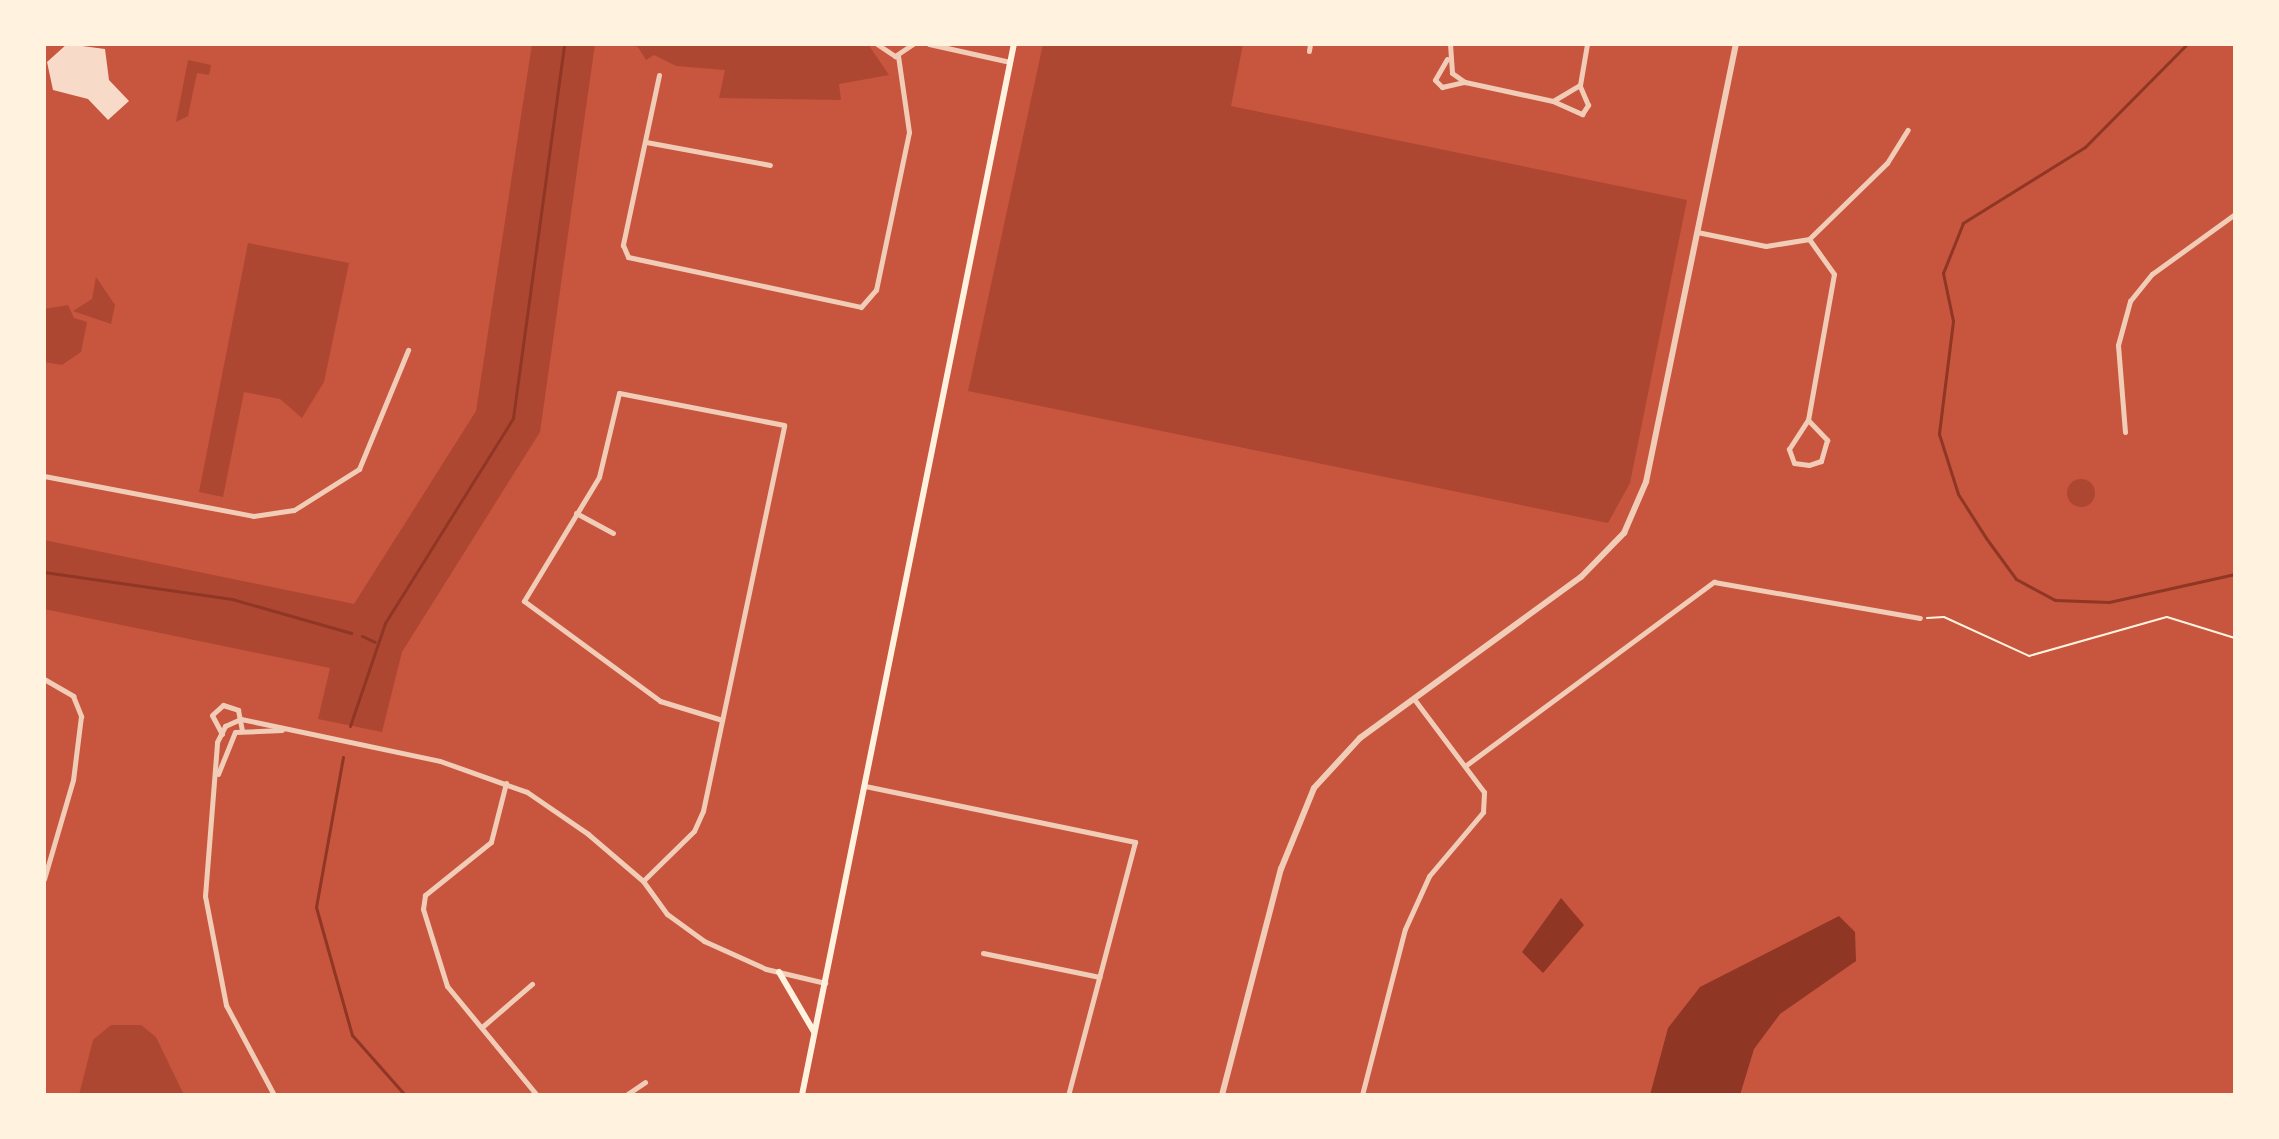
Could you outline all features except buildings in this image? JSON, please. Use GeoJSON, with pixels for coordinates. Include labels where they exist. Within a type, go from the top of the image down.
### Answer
{"type":"FeatureCollection","features":[{"type":"Feature","properties":{"kind":"main road"},"geometry":{"type":"LineString","coordinates":[[802,1095],[1014,44]]}},
{"type":"Feature","properties":{"kind":"main road"},"geometry":{"type":"LineString","coordinates":[[779,972],[814,1032]]}},
{"type":"Feature","properties":{"kind":"street"},"geometry":{"type":"LineString","coordinates":[[877,44],[898,56]]}},
{"type":"Feature","properties":{"kind":"street"},"geometry":{"type":"LineString","coordinates":[[898,56],[913,44]]}},
{"type":"Feature","properties":{"kind":"street"},"geometry":{"type":"LineString","coordinates":[[929,44],[1010,62]]}},
{"type":"Feature","properties":{"kind":"street"},"geometry":{"type":"LineString","coordinates":[[1309,51],[1310,44]]}},
{"type":"Feature","properties":{"kind":"street"},"geometry":{"type":"LineString","coordinates":[[1450,44],[1447,59],[1435,80],[1442,87],[1465,82],[1553,101],[1582,114],[1588,105],[1580,85],[1587,44]]}},
{"type":"Feature","properties":{"kind":"street"},"geometry":{"type":"LineString","coordinates":[[1222,1095],[1281,869],[1314,788],[1360,738],[1581,577],[1624,533],[1646,482],[1736,44]]}},
{"type":"Feature","properties":{"kind":"street"},"geometry":{"type":"LineString","coordinates":[[659,75],[623,245],[628,257],[861,307],[876,290],[909,132],[898,56]]}},
{"type":"Feature","properties":{"kind":"street"},"geometry":{"type":"LineString","coordinates":[[1447,59],[1465,82]]}},
{"type":"Feature","properties":{"kind":"street"},"geometry":{"type":"LineString","coordinates":[[2235,79],[2235,99]]}},
{"type":"Feature","properties":{"kind":"street"},"geometry":{"type":"LineString","coordinates":[[1553,101],[1580,85]]}},
{"type":"Feature","properties":{"kind":"street"},"geometry":{"type":"LineString","coordinates":[[1697,232],[1766,246],[1809,239],[1887,163],[1908,130]]}},
{"type":"Feature","properties":{"kind":"street"},"geometry":{"type":"LineString","coordinates":[[646,142],[770,165]]}},
{"type":"Feature","properties":{"kind":"street"},"geometry":{"type":"LineString","coordinates":[[2125,432],[2118,345],[2130,301],[2152,274],[2235,214]]}},
{"type":"Feature","properties":{"kind":"street"},"geometry":{"type":"LineString","coordinates":[[1808,420],[1827,440],[1821,461],[1809,465],[1794,463],[1789,449],[1808,420],[1834,274],[1809,239]]}},
{"type":"Feature","properties":{"kind":"street"},"geometry":{"type":"LineString","coordinates":[[44,476],[253,516],[294,510],[359,469],[408,350]]}},
{"type":"Feature","properties":{"kind":"street"},"geometry":{"type":"LineString","coordinates":[[643,881],[694,831],[722,720],[784,425],[619,393],[599,477],[524,601],[660,701],[722,720]]}},
{"type":"Feature","properties":{"kind":"street"},"geometry":{"type":"LineString","coordinates":[[576,513],[613,533]]}},
{"type":"Feature","properties":{"kind":"street"},"geometry":{"type":"LineString","coordinates":[[1465,766],[1714,582],[1920,618]]}},
{"type":"Feature","properties":{"kind":"street"},"geometry":{"type":"LineString","coordinates":[[44,679],[73,696],[81,716],[73,780],[44,879]]}},
{"type":"Feature","properties":{"kind":"street"},"geometry":{"type":"LineString","coordinates":[[1362,1095],[1405,929],[1429,876],[1483,812],[1484,792],[1414,699]]}},
{"type":"Feature","properties":{"kind":"street"},"geometry":{"type":"LineString","coordinates":[[242,730],[241,719],[231,706],[215,708],[220,732],[206,848],[211,950],[226,1005],[274,1095]]}},
{"type":"Feature","properties":{"kind":"street"},"geometry":{"type":"LineString","coordinates":[[220,732],[232,721],[241,719],[440,761],[506,783],[559,812],[643,881],[667,914],[704,941],[779,972],[825,983]]}},
{"type":"Feature","properties":{"kind":"street"},"geometry":{"type":"LineString","coordinates":[[215,783],[228,739],[235,732],[291,730]]}},
{"type":"Feature","properties":{"kind":"street"},"geometry":{"type":"LineString","coordinates":[[220,732],[228,739]]}},
{"type":"Feature","properties":{"kind":"street"},"geometry":{"type":"LineString","coordinates":[[506,783],[491,842],[425,895],[423,909],[439,971],[537,1095]]}},
{"type":"Feature","properties":{"kind":"street"},"geometry":{"type":"LineString","coordinates":[[865,786],[1135,842],[1068,1095]]}},
{"type":"Feature","properties":{"kind":"street"},"geometry":{"type":"LineString","coordinates":[[983,953],[1100,977]]}},
{"type":"Feature","properties":{"kind":"street"},"geometry":{"type":"LineString","coordinates":[[482,1027],[532,984]]}},
{"type":"Feature","properties":{"kind":"street"},"geometry":{"type":"LineString","coordinates":[[626,1095],[645,1082]]}},
{"type":"Feature","properties":{"kind":"path"},"geometry":{"type":"LineString","coordinates":[[1920,618],[1948,619],[2029,656],[2058,652],[2141,619],[2167,617],[2235,638]]}},
{"type":"Feature","properties":{"kind":"shaded area"},"geometry":{"type":"Polygon","coordinates":[[[532,44],[595,44],[540,432],[402,652],[382,732],[318,719],[330,668],[44,609],[44,540],[354,604],[476,411],[532,44]]]}},
{"type":"Feature","properties":{"kind":"shaded area"},"geometry":{"type":"Polygon","coordinates":[[[622,44],[868,44],[889,75],[839,84],[841,100],[719,98],[725,70],[676,66],[654,55],[646,60],[638,47],[622,44]]]}},
{"type":"Feature","properties":{"kind":"shaded area"},"geometry":{"type":"Polygon","coordinates":[[[1043,44],[1243,44],[1231,106],[1687,200],[1630,483],[1608,523],[968,391],[1043,44]]]}},
{"type":"Feature","properties":{"kind":"shaded area"},"geometry":{"type":"Polygon","coordinates":[[[188,60],[211,65],[209,75],[197,73],[188,116],[176,122],[188,60]]]}},
{"type":"Feature","properties":{"kind":"shaded area"},"geometry":{"type":"Polygon","coordinates":[[[248,243],[349,263],[324,382],[302,418],[280,399],[244,392],[223,497],[199,492],[248,243]]]}},
{"type":"Feature","properties":{"kind":"shaded area"},"geometry":{"type":"Polygon","coordinates":[[[96,277],[115,305],[111,324],[73,311],[92,299],[96,277]]]}},
{"type":"Feature","properties":{"kind":"shaded area"},"geometry":{"type":"Polygon","coordinates":[[[68,305],[74,318],[87,322],[81,352],[62,365],[44,362],[44,309],[68,305]]]}},
{"type":"Feature","properties":{"kind":"shaded area"},"geometry":{"type":"Polygon","coordinates":[[[2081,479],[2091,483],[2095,493],[2091,503],[2081,507],[2071,503],[2067,493],[2071,483],[2081,479]]]}},
{"type":"Feature","properties":{"kind":"shaded area"},"geometry":{"type":"Polygon","coordinates":[[[1561,898],[1584,925],[1543,973],[1522,952],[1561,898]]]}},
{"type":"Feature","properties":{"kind":"shaded area"},"geometry":{"type":"Polygon","coordinates":[[[1839,916],[1855,932],[1856,961],[1780,1014],[1754,1049],[1740,1095],[1650,1095],[1668,1028],[1700,987],[1839,916]]]}},
{"type":"Feature","properties":{"kind":"shaded area"},"geometry":{"type":"Polygon","coordinates":[[[111,1025],[141,1025],[156,1037],[184,1095],[79,1095],[93,1040],[111,1025]]]}},
{"type":"Feature","properties":{"kind":"waterway"},"geometry":{"type":"LineString","coordinates":[[350,726],[385,623],[513,418],[564,44]]}},
{"type":"Feature","properties":{"kind":"waterway"},"geometry":{"type":"LineString","coordinates":[[2187,44],[2085,147],[1963,223],[1943,273],[1953,321],[1939,434],[1958,494],[1986,538],[2016,579],[2055,600],[2109,602],[2235,574]]}},
{"type":"Feature","properties":{"kind":"waterway"},"geometry":{"type":"LineString","coordinates":[[44,572],[232,599],[351,633]]}},
{"type":"Feature","properties":{"kind":"waterway"},"geometry":{"type":"LineString","coordinates":[[362,636],[375,642]]}},
{"type":"Feature","properties":{"kind":"waterway"},"geometry":{"type":"LineString","coordinates":[[343,757],[316,907],[352,1035],[405,1095]]}}]}
